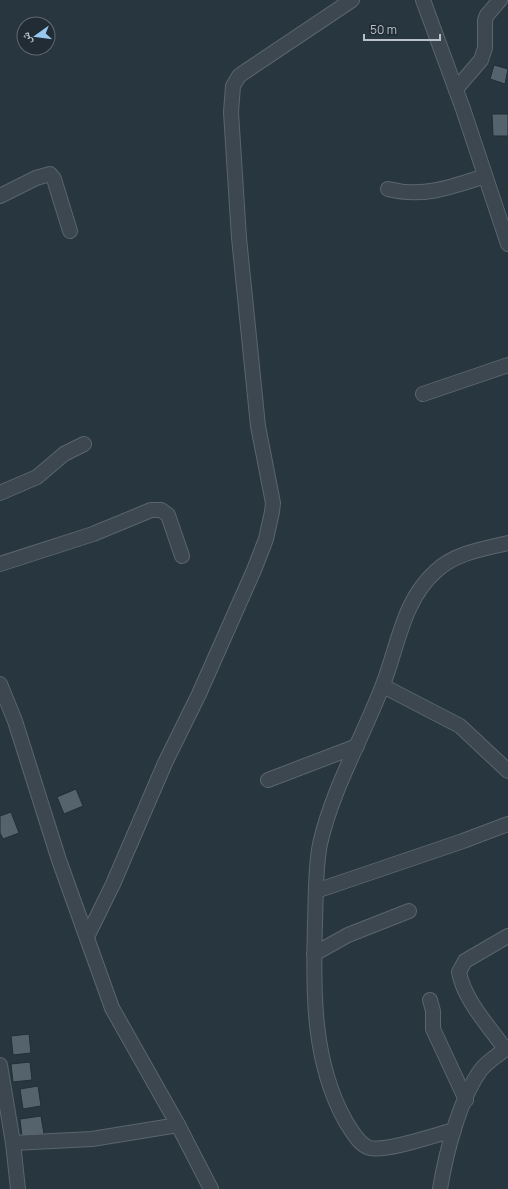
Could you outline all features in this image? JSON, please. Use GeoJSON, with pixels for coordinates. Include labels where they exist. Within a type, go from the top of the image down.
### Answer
{"type":"FeatureCollection","features":[{"type":"Feature","properties":{"kind":"street"},"geometry":{"type":"LineString","coordinates":[[87,936],[113,884],[165,762],[199,694],[254,570],[266,539],[272,512],[272,496],[262,454],[258,426],[239,238],[230,112],[233,86],[239,76],[352,0]]}},
{"type":"Feature","properties":{"kind":"street"},"geometry":{"type":"LineString","coordinates":[[423,0],[456,88],[508,244]]}},
{"type":"Feature","properties":{"kind":"street"},"geometry":{"type":"LineString","coordinates":[[456,88],[481,60],[485,48],[485,20],[487,14],[500,0]]}},
{"type":"Feature","properties":{"kind":"street"},"geometry":{"type":"LineString","coordinates":[[0,196],[36,178],[50,174],[54,180],[70,231]]}},
{"type":"Feature","properties":{"kind":"street"},"geometry":{"type":"LineString","coordinates":[[388,189],[413,193],[436,191],[485,176]]}},
{"type":"Feature","properties":{"kind":"street"},"geometry":{"type":"LineString","coordinates":[[423,394],[508,365]]}},
{"type":"Feature","properties":{"kind":"street"},"geometry":{"type":"LineString","coordinates":[[0,493],[38,477],[64,454],[84,444]]}},
{"type":"Feature","properties":{"kind":"street"},"geometry":{"type":"LineString","coordinates":[[0,564],[93,534],[151,510],[161,510],[168,515],[182,556]]}},
{"type":"Feature","properties":{"kind":"street"},"geometry":{"type":"LineString","coordinates":[[454,1130],[414,1141],[377,1148],[364,1145],[354,1135],[342,1114],[333,1093],[324,1060],[315,1006],[314,954],[318,859],[324,830],[357,746],[383,686],[407,612],[425,582],[435,571],[452,559],[508,542]]}},
{"type":"Feature","properties":{"kind":"street"},"geometry":{"type":"LineString","coordinates":[[0,684],[15,721],[59,860],[87,936],[94,964],[112,1008],[178,1125],[211,1189]]}},
{"type":"Feature","properties":{"kind":"street"},"geometry":{"type":"LineString","coordinates":[[383,686],[460,726],[508,771]]}},
{"type":"Feature","properties":{"kind":"street"},"geometry":{"type":"LineString","coordinates":[[268,780],[357,746]]}},
{"type":"Feature","properties":{"kind":"street"},"geometry":{"type":"LineString","coordinates":[[316,891],[463,841],[508,824]]}},
{"type":"Feature","properties":{"kind":"street"},"geometry":{"type":"LineString","coordinates":[[314,954],[348,936],[409,911]]}},
{"type":"Feature","properties":{"kind":"street"},"geometry":{"type":"LineString","coordinates":[[440,1189],[444,1162],[454,1130],[466,1100],[480,1071],[507,1048],[474,1004],[462,983],[459,972],[465,961],[508,936]]}},
{"type":"Feature","properties":{"kind":"street"},"geometry":{"type":"LineString","coordinates":[[430,1000],[433,1011],[433,1029],[466,1100]]}},
{"type":"Feature","properties":{"kind":"street"},"geometry":{"type":"LineString","coordinates":[[0,1065],[13,1143],[18,1189]]}},
{"type":"Feature","properties":{"kind":"street"},"geometry":{"type":"LineString","coordinates":[[13,1143],[72,1141],[178,1125]]}},
{"type":"Feature","properties":{"kind":"building"},"geometry":{"type":"Polygon","coordinates":[[[494,65],[508,69],[505,84],[490,79],[494,65]]]}},
{"type":"Feature","properties":{"kind":"building"},"geometry":{"type":"Polygon","coordinates":[[[492,114],[508,114],[508,136],[493,136],[492,114]]]}},
{"type":"Feature","properties":{"kind":"building"},"geometry":{"type":"Polygon","coordinates":[[[76,789],[83,806],[64,814],[57,797],[76,789]]]}},
{"type":"Feature","properties":{"kind":"building"},"geometry":{"type":"Polygon","coordinates":[[[11,812],[19,833],[3,839],[0,833],[0,816],[11,812]]]}},
{"type":"Feature","properties":{"kind":"building"},"geometry":{"type":"Polygon","coordinates":[[[29,1034],[31,1053],[13,1055],[11,1036],[29,1034]]]}},
{"type":"Feature","properties":{"kind":"building"},"geometry":{"type":"Polygon","coordinates":[[[30,1062],[32,1080],[13,1082],[11,1064],[30,1062]]]}},
{"type":"Feature","properties":{"kind":"building"},"geometry":{"type":"Polygon","coordinates":[[[38,1086],[41,1106],[23,1109],[20,1089],[38,1086]]]}},
{"type":"Feature","properties":{"kind":"building"},"geometry":{"type":"Polygon","coordinates":[[[41,1116],[44,1134],[22,1137],[20,1119],[41,1116]]]}}]}
